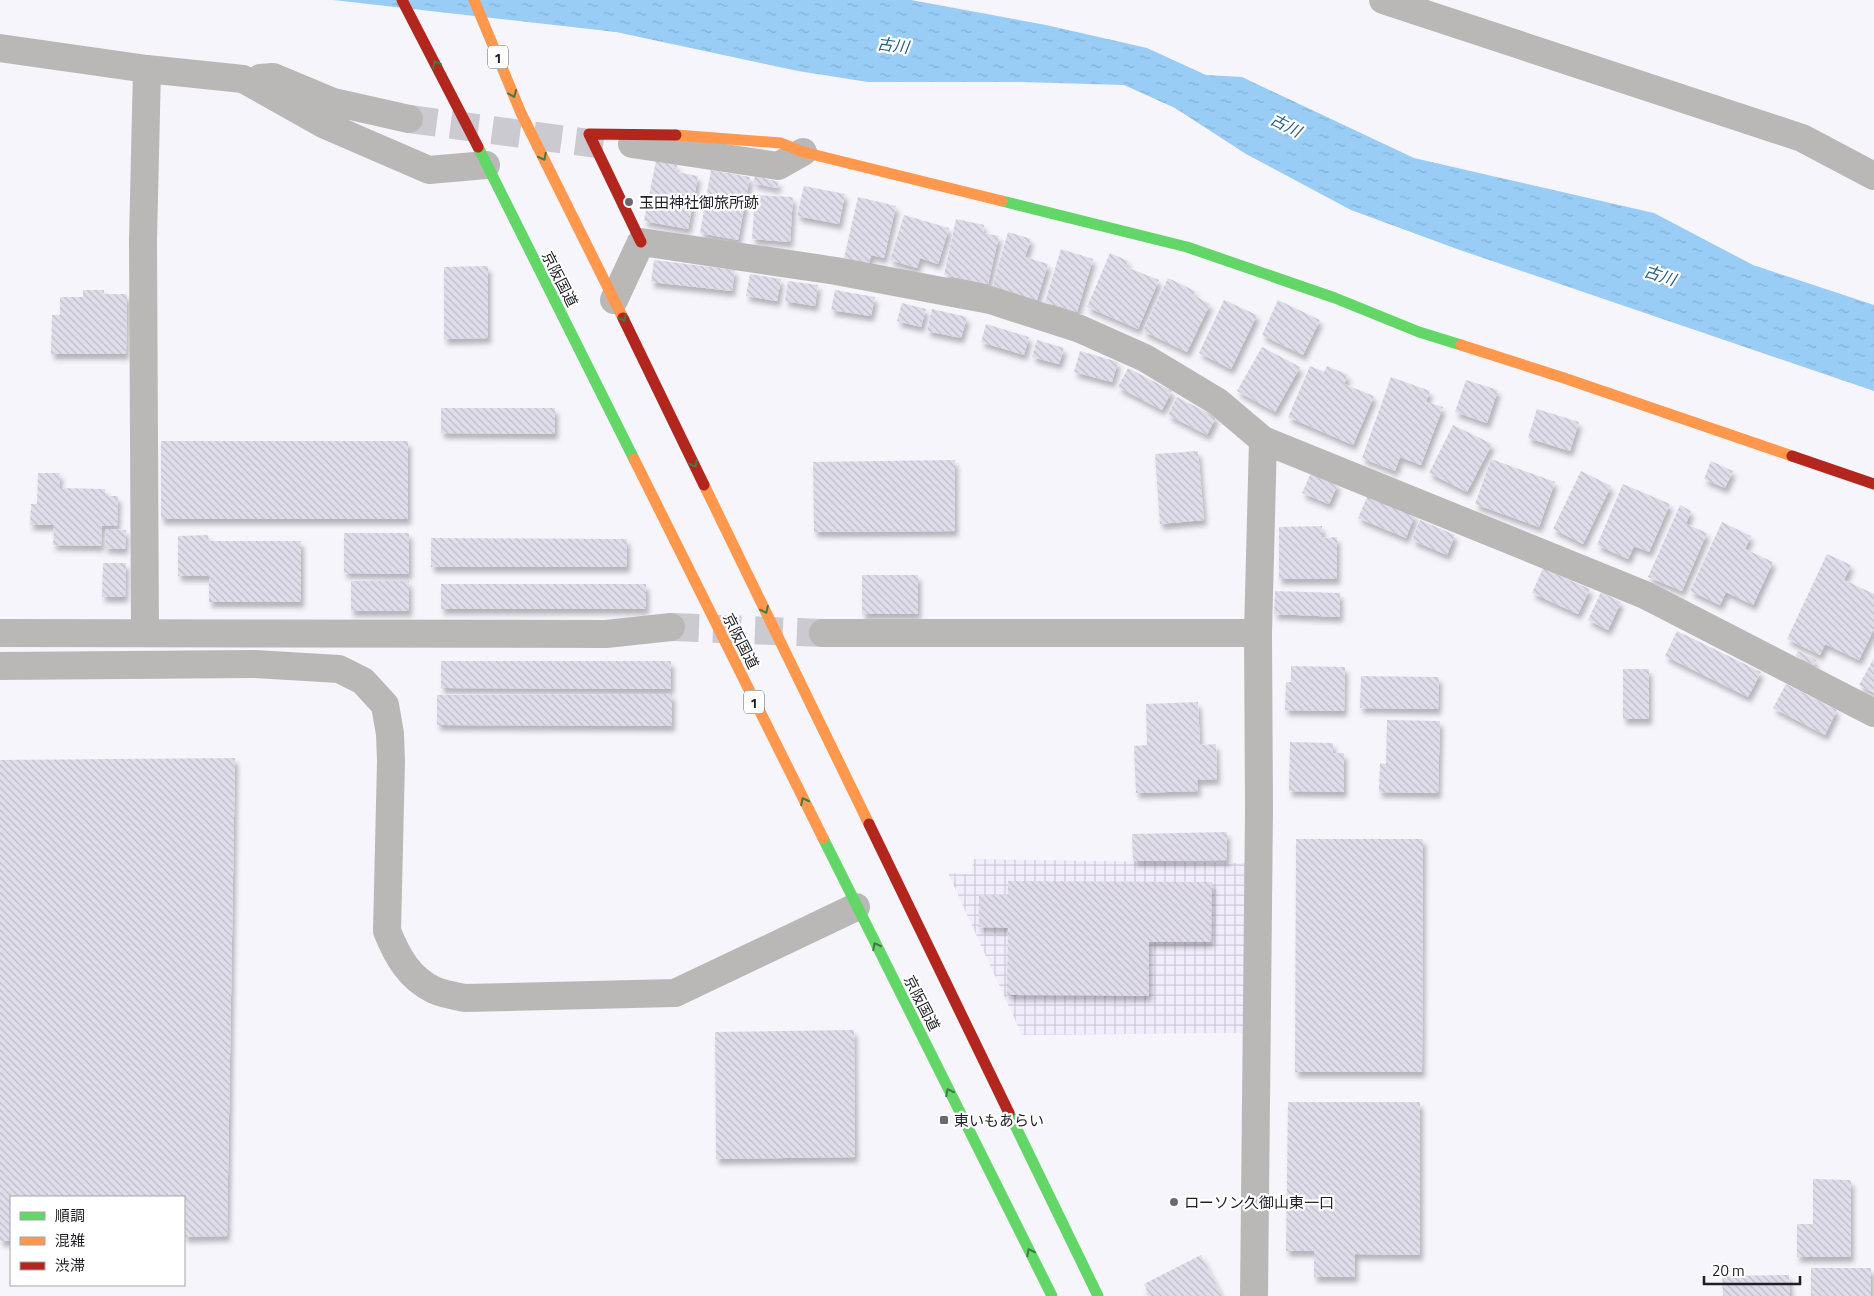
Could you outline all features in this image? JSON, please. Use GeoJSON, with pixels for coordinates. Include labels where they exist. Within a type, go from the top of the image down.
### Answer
{"type":"FeatureCollection","features":[{"type":"Feature","properties":{"kind":"main road","name":"京阪国道"},"geometry":{"type":"LineString","coordinates":[[402,0],[458,108],[1052,1296]]}},
{"type":"Feature","properties":{"kind":"main road","name":"京阪国道"},"geometry":{"type":"LineString","coordinates":[[474,0],[521,113],[614,300],[1098,1296]]}},
{"type":"Feature","properties":{"kind":"main road"},"geometry":{"type":"LineString","coordinates":[[641,242],[589,134],[672,135],[780,143],[803,152],[1187,247],[1336,298],[1420,332],[1561,377],[1874,484]]}},
{"type":"Feature","properties":{"kind":"street"},"geometry":{"type":"LineString","coordinates":[[1383,0],[1802,138],[1874,176]]}},
{"type":"Feature","properties":{"kind":"street"},"geometry":{"type":"LineString","coordinates":[[0,48],[147,69],[243,79],[273,77],[333,102],[408,119]]}},
{"type":"Feature","properties":{"kind":"street"},"geometry":{"type":"LineString","coordinates":[[145,632],[143,241],[147,69]]}},
{"type":"Feature","properties":{"kind":"street"},"geometry":{"type":"LineString","coordinates":[[243,79],[325,126],[429,170],[486,165]]}},
{"type":"Feature","properties":{"kind":"street"},"geometry":{"type":"LineString","coordinates":[[604,145],[637,144],[778,166],[803,152]]}},
{"type":"Feature","properties":{"kind":"street"},"geometry":{"type":"LineString","coordinates":[[614,300],[641,242],[836,271],[990,300],[1080,329],[1145,358],[1218,402],[1263,440],[1645,595],[1874,713]]}},
{"type":"Feature","properties":{"kind":"street"},"geometry":{"type":"LineString","coordinates":[[1254,1296],[1259,810],[1258,633],[1263,440]]}},
{"type":"Feature","properties":{"kind":"street"},"geometry":{"type":"LineString","coordinates":[[0,633],[606,634],[671,627]]}},
{"type":"Feature","properties":{"kind":"street"},"geometry":{"type":"LineString","coordinates":[[823,633],[1258,633]]}},
{"type":"Feature","properties":{"kind":"street"},"geometry":{"type":"LineString","coordinates":[[0,666],[254,664],[338,669],[363,682],[384,705],[390,734],[388,931],[397,955],[402,962],[414,977],[435,990],[464,998],[675,993],[856,907]]}},
{"type":"Feature","properties":{"kind":"shaded area"},"geometry":{"type":"Polygon","coordinates":[[[973,859],[1245,863],[1243,1033],[1022,1035],[948,873],[972,874],[973,859]]]}},
{"type":"Feature","properties":{"kind":"water","name":"古川"},"geometry":{"type":"Polygon","coordinates":[[[333,0],[911,0],[1046,25],[1147,48],[1206,75],[1242,77],[1414,158],[1654,213],[1753,265],[1874,305],[1874,391],[1457,249],[1351,210],[1246,154],[1175,108],[1124,85],[1022,82],[868,82],[798,71],[616,32],[333,0]]]}},
{"type":"Feature","properties":{"kind":"building"},"geometry":{"type":"Polygon","coordinates":[[[656,161],[677,165],[676,172],[698,176],[688,229],[644,221],[656,161]]]}},
{"type":"Feature","properties":{"kind":"building"},"geometry":{"type":"Polygon","coordinates":[[[711,170],[750,177],[738,240],[700,233],[711,170]]]}},
{"type":"Feature","properties":{"kind":"building"},"geometry":{"type":"Polygon","coordinates":[[[755,176],[779,182],[777,188],[753,183],[755,176]]]}},
{"type":"Feature","properties":{"kind":"building"},"geometry":{"type":"Polygon","coordinates":[[[804,186],[845,194],[839,224],[797,216],[804,186]]]}},
{"type":"Feature","properties":{"kind":"building"},"geometry":{"type":"Polygon","coordinates":[[[755,195],[793,197],[790,242],[752,239],[755,195]]]}},
{"type":"Feature","properties":{"kind":"building"},"geometry":{"type":"Polygon","coordinates":[[[858,197],[896,206],[884,258],[871,255],[869,264],[844,258],[858,197]]]}},
{"type":"Feature","properties":{"kind":"building"},"geometry":{"type":"Polygon","coordinates":[[[904,215],[949,228],[938,264],[920,258],[917,268],[890,260],[904,215]]]}},
{"type":"Feature","properties":{"kind":"building"},"geometry":{"type":"Polygon","coordinates":[[[956,219],[984,225],[983,233],[999,236],[988,284],[944,275],[956,219]]]}},
{"type":"Feature","properties":{"kind":"building"},"geometry":{"type":"Polygon","coordinates":[[[1008,232],[1031,239],[1025,257],[1048,264],[1037,300],[992,288],[1008,232]]]}},
{"type":"Feature","properties":{"kind":"building"},"geometry":{"type":"Polygon","coordinates":[[[1061,249],[1093,259],[1077,312],[1045,302],[1061,249]]]}},
{"type":"Feature","properties":{"kind":"building"},"geometry":{"type":"Polygon","coordinates":[[[1110,253],[1128,261],[1126,267],[1159,280],[1138,329],[1087,307],[1110,253]]]}},
{"type":"Feature","properties":{"kind":"building"},"geometry":{"type":"Polygon","coordinates":[[[654,260],[735,270],[732,291],[651,282],[654,260]]]}},
{"type":"Feature","properties":{"kind":"building"},"geometry":{"type":"Polygon","coordinates":[[[488,266],[488,338],[444,339],[444,267],[488,266]]]}},
{"type":"Feature","properties":{"kind":"building"},"geometry":{"type":"Polygon","coordinates":[[[750,274],[781,279],[777,301],[746,296],[750,274]]]}},
{"type":"Feature","properties":{"kind":"building"},"geometry":{"type":"Polygon","coordinates":[[[1168,278],[1195,291],[1193,295],[1210,304],[1187,352],[1143,331],[1168,278]]]}},
{"type":"Feature","properties":{"kind":"building"},"geometry":{"type":"Polygon","coordinates":[[[788,281],[818,285],[815,306],[785,301],[788,281]]]}},
{"type":"Feature","properties":{"kind":"building"},"geometry":{"type":"Polygon","coordinates":[[[83,290],[104,290],[104,294],[127,294],[126,354],[51,354],[52,315],[60,315],[60,297],[83,297],[83,290]]]}},
{"type":"Feature","properties":{"kind":"building"},"geometry":{"type":"Polygon","coordinates":[[[835,290],[875,297],[871,316],[831,310],[835,290]]]}},
{"type":"Feature","properties":{"kind":"building"},"geometry":{"type":"Polygon","coordinates":[[[1224,300],[1257,315],[1231,369],[1199,353],[1224,300]]]}},
{"type":"Feature","properties":{"kind":"building"},"geometry":{"type":"Polygon","coordinates":[[[1278,300],[1320,320],[1303,355],[1262,335],[1278,300]]]}},
{"type":"Feature","properties":{"kind":"building"},"geometry":{"type":"Polygon","coordinates":[[[902,303],[926,309],[921,327],[897,321],[902,303]]]}},
{"type":"Feature","properties":{"kind":"building"},"geometry":{"type":"Polygon","coordinates":[[[932,309],[967,317],[961,338],[927,331],[932,309]]]}},
{"type":"Feature","properties":{"kind":"building"},"geometry":{"type":"Polygon","coordinates":[[[986,324],[1029,337],[1024,355],[981,342],[986,324]]]}},
{"type":"Feature","properties":{"kind":"building"},"geometry":{"type":"Polygon","coordinates":[[[1037,340],[1064,348],[1059,364],[1032,357],[1037,340]]]}},
{"type":"Feature","properties":{"kind":"building"},"geometry":{"type":"Polygon","coordinates":[[[1262,347],[1300,367],[1275,412],[1237,391],[1262,347]]]}},
{"type":"Feature","properties":{"kind":"building"},"geometry":{"type":"Polygon","coordinates":[[[1080,351],[1118,362],[1112,382],[1074,372],[1080,351]]]}},
{"type":"Feature","properties":{"kind":"building"},"geometry":{"type":"Polygon","coordinates":[[[1310,366],[1324,372],[1327,366],[1348,375],[1344,384],[1374,396],[1353,445],[1288,417],[1310,366]]]}},
{"type":"Feature","properties":{"kind":"building"},"geometry":{"type":"Polygon","coordinates":[[[1128,368],[1172,391],[1162,410],[1118,387],[1128,368]]]}},
{"type":"Feature","properties":{"kind":"building"},"geometry":{"type":"Polygon","coordinates":[[[1391,377],[1430,391],[1426,402],[1443,407],[1421,465],[1400,457],[1395,471],[1362,458],[1391,377]]]}},
{"type":"Feature","properties":{"kind":"building"},"geometry":{"type":"Polygon","coordinates":[[[1466,380],[1498,390],[1487,423],[1455,412],[1466,380]]]}},
{"type":"Feature","properties":{"kind":"building"},"geometry":{"type":"Polygon","coordinates":[[[1177,397],[1216,417],[1207,435],[1168,415],[1177,397]]]}},
{"type":"Feature","properties":{"kind":"building"},"geometry":{"type":"Polygon","coordinates":[[[441,408],[555,408],[555,434],[441,433],[441,408]]]}},
{"type":"Feature","properties":{"kind":"building"},"geometry":{"type":"Polygon","coordinates":[[[1537,409],[1579,422],[1570,451],[1528,438],[1537,409]]]}},
{"type":"Feature","properties":{"kind":"building"},"geometry":{"type":"Polygon","coordinates":[[[1453,425],[1492,444],[1467,492],[1429,473],[1453,425]]]}},
{"type":"Feature","properties":{"kind":"building"},"geometry":{"type":"Polygon","coordinates":[[[161,441],[408,441],[408,519],[161,519],[161,441]]]}},
{"type":"Feature","properties":{"kind":"building"},"geometry":{"type":"Polygon","coordinates":[[[1198,451],[1204,520],[1160,524],[1155,454],[1198,451]]]}},
{"type":"Feature","properties":{"kind":"building"},"geometry":{"type":"Polygon","coordinates":[[[1491,459],[1555,482],[1539,527],[1475,504],[1491,459]]]}},
{"type":"Feature","properties":{"kind":"building"},"geometry":{"type":"Polygon","coordinates":[[[955,460],[955,531],[814,532],[813,462],[955,460]]]}},
{"type":"Feature","properties":{"kind":"building"},"geometry":{"type":"Polygon","coordinates":[[[1711,461],[1733,471],[1725,488],[1704,479],[1711,461]]]}},
{"type":"Feature","properties":{"kind":"building"},"geometry":{"type":"Polygon","coordinates":[[[1581,471],[1611,486],[1583,544],[1553,529],[1581,471]]]}},
{"type":"Feature","properties":{"kind":"building"},"geometry":{"type":"Polygon","coordinates":[[[38,473],[60,473],[59,488],[105,489],[105,496],[118,496],[117,526],[102,526],[101,546],[53,545],[54,525],[30,525],[31,504],[37,504],[38,473]]]}},
{"type":"Feature","properties":{"kind":"building"},"geometry":{"type":"Polygon","coordinates":[[[1311,473],[1338,484],[1329,504],[1302,493],[1311,473]]]}},
{"type":"Feature","properties":{"kind":"building"},"geometry":{"type":"Polygon","coordinates":[[[1623,484],[1670,504],[1649,552],[1634,546],[1628,559],[1597,545],[1623,484]]]}},
{"type":"Feature","properties":{"kind":"building"},"geometry":{"type":"Polygon","coordinates":[[[1368,495],[1415,515],[1406,538],[1358,518],[1368,495]]]}},
{"type":"Feature","properties":{"kind":"building"},"geometry":{"type":"Polygon","coordinates":[[[1680,505],[1691,511],[1686,524],[1707,533],[1682,591],[1648,577],[1680,505]]]}},
{"type":"Feature","properties":{"kind":"building"},"geometry":{"type":"Polygon","coordinates":[[[1420,520],[1455,535],[1447,555],[1412,540],[1420,520]]]}},
{"type":"Feature","properties":{"kind":"building"},"geometry":{"type":"Polygon","coordinates":[[[1722,522],[1751,536],[1745,549],[1773,562],[1753,605],[1726,592],[1720,605],[1690,591],[1722,522]]]}},
{"type":"Feature","properties":{"kind":"building"},"geometry":{"type":"Polygon","coordinates":[[[1322,526],[1322,538],[1337,537],[1337,579],[1279,579],[1279,527],[1322,526]]]}},
{"type":"Feature","properties":{"kind":"building"},"geometry":{"type":"Polygon","coordinates":[[[106,529],[126,530],[125,549],[105,548],[106,529]]]}},
{"type":"Feature","properties":{"kind":"building"},"geometry":{"type":"Polygon","coordinates":[[[344,533],[409,533],[409,574],[344,573],[344,533]]]}},
{"type":"Feature","properties":{"kind":"building"},"geometry":{"type":"Polygon","coordinates":[[[208,535],[209,541],[301,541],[301,602],[209,602],[209,576],[178,576],[178,536],[208,535]]]}},
{"type":"Feature","properties":{"kind":"building"},"geometry":{"type":"Polygon","coordinates":[[[431,538],[627,539],[627,567],[431,567],[431,538]]]}},
{"type":"Feature","properties":{"kind":"building"},"geometry":{"type":"Polygon","coordinates":[[[1827,554],[1851,565],[1844,580],[1874,594],[1874,629],[1859,660],[1825,644],[1820,655],[1787,639],[1827,554]]]}},
{"type":"Feature","properties":{"kind":"building"},"geometry":{"type":"Polygon","coordinates":[[[103,563],[126,563],[125,597],[102,597],[103,563]]]}},
{"type":"Feature","properties":{"kind":"building"},"geometry":{"type":"Polygon","coordinates":[[[1543,568],[1590,589],[1578,614],[1532,593],[1543,568]]]}},
{"type":"Feature","properties":{"kind":"building"},"geometry":{"type":"Polygon","coordinates":[[[862,575],[918,575],[918,614],[862,614],[862,575]]]}},
{"type":"Feature","properties":{"kind":"building"},"geometry":{"type":"Polygon","coordinates":[[[351,581],[409,581],[409,611],[351,611],[351,581]]]}},
{"type":"Feature","properties":{"kind":"building"},"geometry":{"type":"Polygon","coordinates":[[[441,584],[646,584],[646,609],[441,609],[441,584]]]}},
{"type":"Feature","properties":{"kind":"building"},"geometry":{"type":"Polygon","coordinates":[[[1275,591],[1340,593],[1340,617],[1274,614],[1275,591]]]}},
{"type":"Feature","properties":{"kind":"building"},"geometry":{"type":"Polygon","coordinates":[[[1601,592],[1621,602],[1608,630],[1588,620],[1601,592]]]}},
{"type":"Feature","properties":{"kind":"building"},"geometry":{"type":"Polygon","coordinates":[[[1677,631],[1761,672],[1748,697],[1665,656],[1677,631]]]}},
{"type":"Feature","properties":{"kind":"building"},"geometry":{"type":"Polygon","coordinates":[[[1798,651],[1816,660],[1814,665],[1796,656],[1798,651]]]}},
{"type":"Feature","properties":{"kind":"building"},"geometry":{"type":"Polygon","coordinates":[[[1874,658],[1874,693],[1859,685],[1874,658]]]}},
{"type":"Feature","properties":{"kind":"building"},"geometry":{"type":"Polygon","coordinates":[[[441,661],[671,661],[671,689],[441,688],[441,661]]]}},
{"type":"Feature","properties":{"kind":"building"},"geometry":{"type":"Polygon","coordinates":[[[1291,666],[1345,667],[1344,711],[1285,710],[1286,682],[1291,682],[1291,666]]]}},
{"type":"Feature","properties":{"kind":"building"},"geometry":{"type":"Polygon","coordinates":[[[1623,669],[1649,669],[1649,719],[1623,719],[1623,669]]]}},
{"type":"Feature","properties":{"kind":"building"},"geometry":{"type":"Polygon","coordinates":[[[1361,676],[1439,677],[1438,709],[1360,708],[1361,676]]]}},
{"type":"Feature","properties":{"kind":"building"},"geometry":{"type":"Polygon","coordinates":[[[1786,684],[1837,710],[1825,735],[1773,708],[1786,684]]]}},
{"type":"Feature","properties":{"kind":"building"},"geometry":{"type":"Polygon","coordinates":[[[672,694],[672,726],[437,725],[437,695],[672,694]]]}},
{"type":"Feature","properties":{"kind":"building"},"geometry":{"type":"Polygon","coordinates":[[[1198,702],[1200,745],[1216,744],[1217,779],[1197,780],[1198,791],[1136,793],[1134,746],[1147,745],[1146,704],[1198,702]]]}},
{"type":"Feature","properties":{"kind":"building"},"geometry":{"type":"Polygon","coordinates":[[[1387,720],[1440,721],[1438,793],[1379,792],[1380,763],[1386,764],[1387,720]]]}},
{"type":"Feature","properties":{"kind":"building"},"geometry":{"type":"Polygon","coordinates":[[[1290,742],[1333,743],[1333,753],[1344,753],[1344,792],[1289,791],[1290,742]]]}},
{"type":"Feature","properties":{"kind":"building"},"geometry":{"type":"Polygon","coordinates":[[[235,758],[227,1236],[185,1237],[185,1196],[10,1196],[10,1241],[0,1241],[0,760],[235,758]]]}},
{"type":"Feature","properties":{"kind":"building"},"geometry":{"type":"Polygon","coordinates":[[[1227,832],[1227,860],[1133,861],[1132,834],[1227,832]]]}},
{"type":"Feature","properties":{"kind":"building"},"geometry":{"type":"Polygon","coordinates":[[[1296,839],[1423,839],[1422,1072],[1295,1072],[1296,839]]]}},
{"type":"Feature","properties":{"kind":"building"},"geometry":{"type":"Polygon","coordinates":[[[1008,881],[1212,882],[1211,942],[1149,942],[1149,996],[1007,995],[1008,928],[979,927],[979,895],[1008,895],[1008,881]]]}},
{"type":"Feature","properties":{"kind":"building"},"geometry":{"type":"Polygon","coordinates":[[[854,1030],[855,1157],[716,1159],[715,1032],[854,1030]]]}},
{"type":"Feature","properties":{"kind":"building"},"geometry":{"type":"Polygon","coordinates":[[[1288,1102],[1420,1102],[1420,1255],[1355,1254],[1355,1277],[1314,1277],[1314,1251],[1286,1251],[1288,1102]]]}},
{"type":"Feature","properties":{"kind":"building"},"geometry":{"type":"Polygon","coordinates":[[[1813,1179],[1851,1180],[1851,1257],[1797,1257],[1797,1224],[1813,1224],[1813,1179]]]}},
{"type":"Feature","properties":{"kind":"building"},"geometry":{"type":"Polygon","coordinates":[[[1201,1255],[1222,1296],[1150,1296],[1144,1284],[1201,1255]]]}},
{"type":"Feature","properties":{"kind":"building"},"geometry":{"type":"Polygon","coordinates":[[[1811,1268],[1871,1268],[1871,1296],[1811,1296],[1811,1268]]]}},
{"type":"Feature","properties":{"kind":"building"},"geometry":{"type":"Polygon","coordinates":[[[1789,1275],[1790,1296],[1723,1296],[1722,1276],[1789,1275]]]}},
{"type":"Feature","properties":{"kind":"tunnel"},"geometry":{"type":"LineString","coordinates":[[409,119],[604,145]]}},
{"type":"Feature","properties":{"kind":"tunnel"},"geometry":{"type":"LineString","coordinates":[[671,627],[823,633]]}},
{"type":"Feature","properties":{"kind":"traffic: fast"},"geometry":{"type":"LineString","coordinates":[[478,147],[634,459]]}},
{"type":"Feature","properties":{"kind":"traffic: fast"},"geometry":{"type":"LineString","coordinates":[[1002,201],[1187,247],[1335,298],[1419,332],[1461,345]]}},
{"type":"Feature","properties":{"kind":"traffic: fast"},"geometry":{"type":"LineString","coordinates":[[823,838],[1052,1296]]}},
{"type":"Feature","properties":{"kind":"traffic: fast"},"geometry":{"type":"LineString","coordinates":[[1009,1113],[1098,1296]]}},
{"type":"Feature","properties":{"kind":"traffic: slow"},"geometry":{"type":"LineString","coordinates":[[474,0],[521,113],[623,318]]}},
{"type":"Feature","properties":{"kind":"traffic: slow"},"geometry":{"type":"LineString","coordinates":[[676,135],[781,143],[803,152],[1002,201]]}},
{"type":"Feature","properties":{"kind":"traffic: slow"},"geometry":{"type":"LineString","coordinates":[[1461,345],[1792,456]]}},
{"type":"Feature","properties":{"kind":"traffic: slow"},"geometry":{"type":"LineString","coordinates":[[634,459],[823,838]]}},
{"type":"Feature","properties":{"kind":"traffic: slow"},"geometry":{"type":"LineString","coordinates":[[704,485],[869,824]]}},
{"type":"Feature","properties":{"kind":"traffic: jam"},"geometry":{"type":"LineString","coordinates":[[402,0],[478,147]]}},
{"type":"Feature","properties":{"kind":"traffic: jam"},"geometry":{"type":"LineString","coordinates":[[641,242],[589,134],[676,135]]}},
{"type":"Feature","properties":{"kind":"traffic: jam"},"geometry":{"type":"LineString","coordinates":[[623,318],[704,485]]}},
{"type":"Feature","properties":{"kind":"traffic: jam"},"geometry":{"type":"LineString","coordinates":[[1792,456],[1874,484]]}},
{"type":"Feature","properties":{"kind":"traffic: jam"},"geometry":{"type":"LineString","coordinates":[[869,824],[1009,1113]]}},
{"type":"Feature","properties":{"kind":"place","name":"玉田神社御旅所跡"},"geometry":{"type":"Point","coordinates":[629,202]}},
{"type":"Feature","properties":{"kind":"place","name":"東いもあらい"},"geometry":{"type":"Point","coordinates":[944,1120]}},
{"type":"Feature","properties":{"kind":"place","name":"ローソン久御山東一口"},"geometry":{"type":"Point","coordinates":[1174,1202]}}]}
